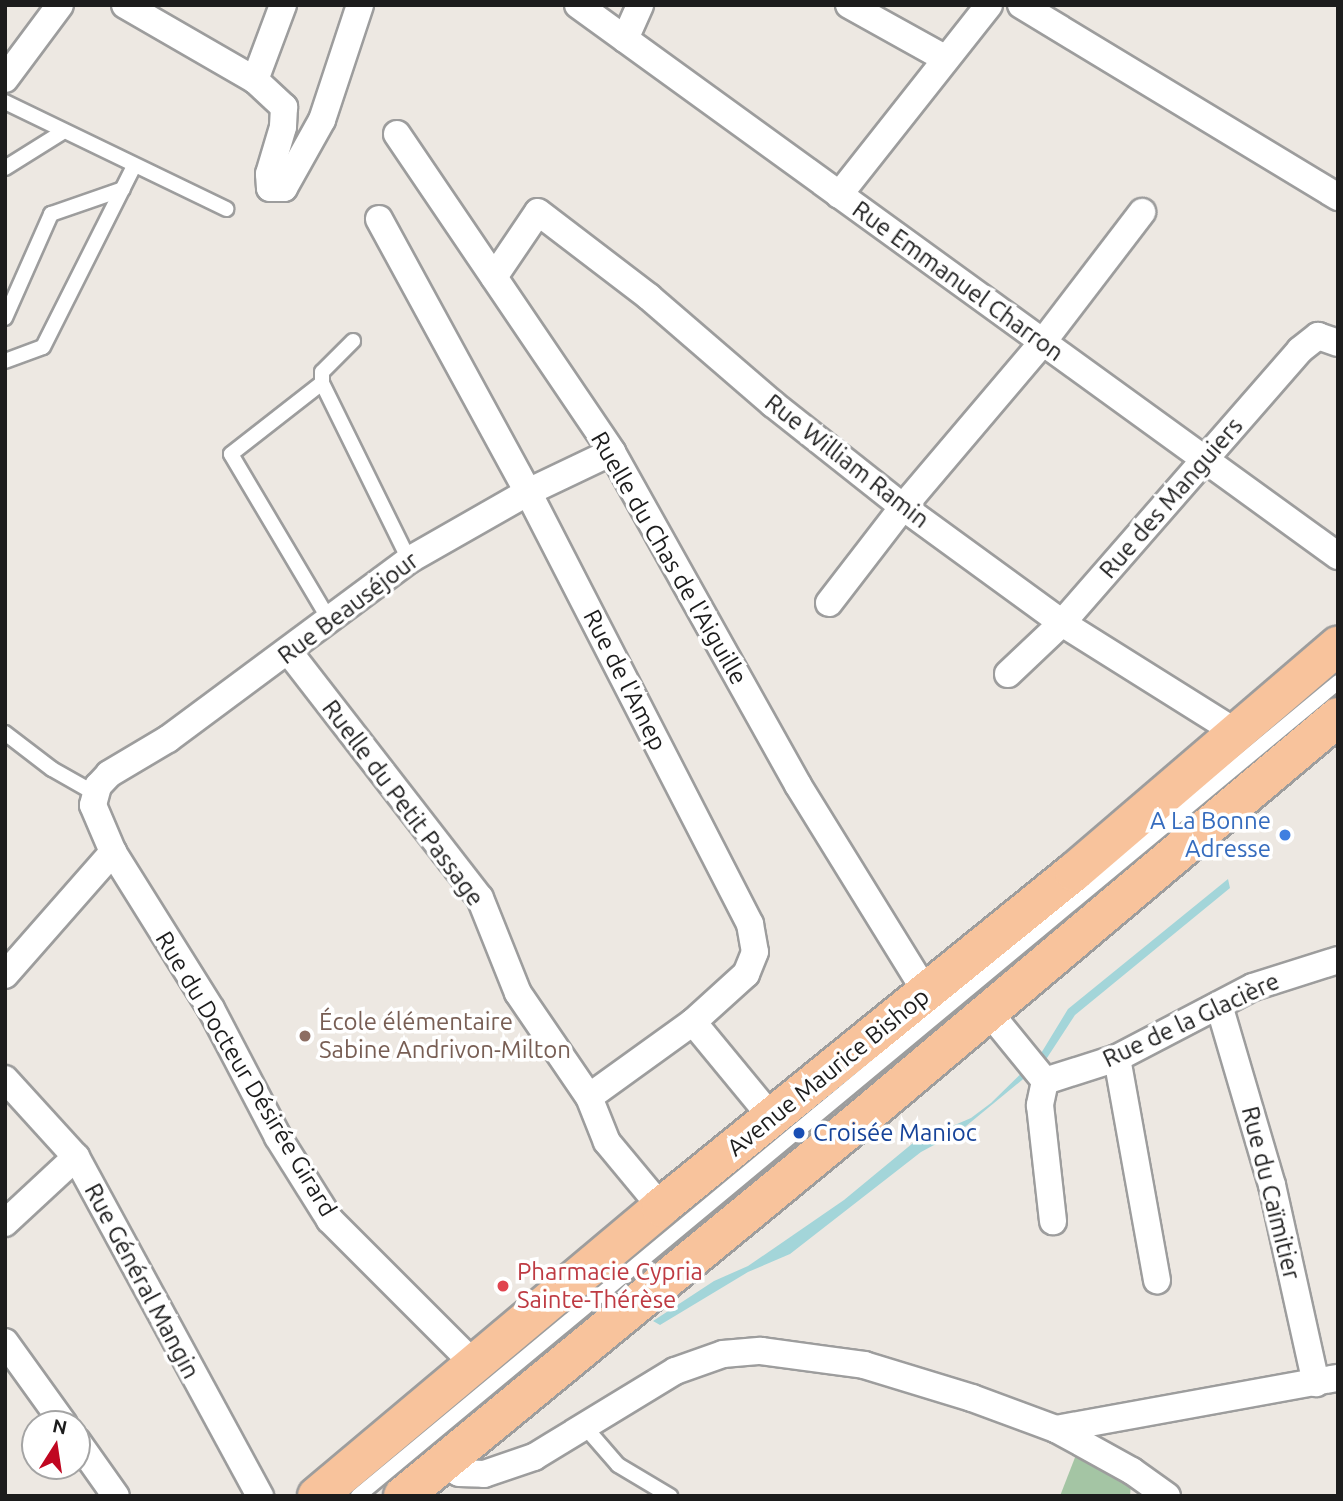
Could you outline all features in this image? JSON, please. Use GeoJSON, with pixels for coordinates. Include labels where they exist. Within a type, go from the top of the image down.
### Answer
{"type":"FeatureCollection","features":[{"type":"Feature","properties":{"kind":"main road","name":"Avenue Maurice Bishop"},"geometry":{"type":"LineString","coordinates":[[317,1496],[661,1207],[926,992],[1338,646]]}},
{"type":"Feature","properties":{"kind":"main road"},"geometry":{"type":"LineString","coordinates":[[403,1496],[1338,717]]}},
{"type":"Feature","properties":{"kind":"street"},"geometry":{"type":"LineString","coordinates":[[5,79],[60,5]]}},
{"type":"Feature","properties":{"kind":"street"},"geometry":{"type":"LineString","coordinates":[[125,5],[255,80],[284,107],[284,127],[269,174],[270,188],[284,188],[322,120],[360,5]]}},
{"type":"Feature","properties":{"kind":"street"},"geometry":{"type":"LineString","coordinates":[[255,80],[283,5]]}},
{"type":"Feature","properties":{"kind":"street","name":"Rue Emmanuel Charron"},"geometry":{"type":"LineString","coordinates":[[578,5],[1338,556]]}},
{"type":"Feature","properties":{"kind":"street"},"geometry":{"type":"LineString","coordinates":[[625,39],[640,5]]}},
{"type":"Feature","properties":{"kind":"street"},"geometry":{"type":"LineString","coordinates":[[849,5],[946,59]]}},
{"type":"Feature","properties":{"kind":"street"},"geometry":{"type":"LineString","coordinates":[[839,195],[989,5]]}},
{"type":"Feature","properties":{"kind":"street"},"geometry":{"type":"LineString","coordinates":[[1021,5],[1338,197]]}},
{"type":"Feature","properties":{"kind":"street","name":"Ruelle du Chas de l'Aiguille"},"geometry":{"type":"LineString","coordinates":[[397,134],[612,452],[798,785],[926,992]]}},
{"type":"Feature","properties":{"kind":"street","name":"Rue William Ramin"},"geometry":{"type":"LineString","coordinates":[[494,277],[538,212],[649,297],[773,404],[903,507],[1062,623],[1236,732]]}},
{"type":"Feature","properties":{"kind":"street"},"geometry":{"type":"LineString","coordinates":[[830,603],[903,507],[1042,343],[1142,212]]}},
{"type":"Feature","properties":{"kind":"street","name":"Rue de l'Amep"},"geometry":{"type":"LineString","coordinates":[[379,219],[528,492],[750,924],[755,952],[746,974],[693,1022],[589,1097]]}},
{"type":"Feature","properties":{"kind":"street","name":"Rue des Manguiers"},"geometry":{"type":"LineString","coordinates":[[1008,674],[1062,623],[1310,340],[1318,336],[1338,342]]}},
{"type":"Feature","properties":{"kind":"street","name":"Rue Beauséjour"},"geometry":{"type":"LineString","coordinates":[[97,790],[109,774],[168,738],[289,652],[409,560],[528,492],[612,452]]}},
{"type":"Feature","properties":{"kind":"street","name":"Ruelle du Petit Passage"},"geometry":{"type":"LineString","coordinates":[[289,652],[480,898],[518,993],[589,1097],[607,1142],[661,1207]]}},
{"type":"Feature","properties":{"kind":"street","name":"Rue du Docteur Désirée Girard"},"geometry":{"type":"LineString","coordinates":[[97,790],[96,818],[113,852],[211,1009],[278,1137],[330,1220],[474,1364]]}},
{"type":"Feature","properties":{"kind":"street"},"geometry":{"type":"LineString","coordinates":[[5,975],[113,852]]}},
{"type":"Feature","properties":{"kind":"street","name":"Rue de la Glacière"},"geometry":{"type":"LineString","coordinates":[[1035,1068],[1117,1058],[1253,987],[1338,960]]}},
{"type":"Feature","properties":{"kind":"street","name":"Rue du Caïmitier"},"geometry":{"type":"LineString","coordinates":[[1219,1005],[1327,1380]]}},
{"type":"Feature","properties":{"kind":"street"},"geometry":{"type":"LineString","coordinates":[[988,1011],[1035,1068],[1053,1221]]}},
{"type":"Feature","properties":{"kind":"street"},"geometry":{"type":"LineString","coordinates":[[693,1022],[772,1118]]}},
{"type":"Feature","properties":{"kind":"street"},"geometry":{"type":"LineString","coordinates":[[1117,1058],[1157,1280]]}},
{"type":"Feature","properties":{"kind":"street","name":"Rue Général Mangin"},"geometry":{"type":"LineString","coordinates":[[5,1079],[76,1157],[260,1496]]}},
{"type":"Feature","properties":{"kind":"street"},"geometry":{"type":"LineString","coordinates":[[5,1223],[76,1157]]}},
{"type":"Feature","properties":{"kind":"street"},"geometry":{"type":"LineString","coordinates":[[5,1342],[54,1410]]}},
{"type":"Feature","properties":{"kind":"street"},"geometry":{"type":"LineString","coordinates":[[443,1464],[459,1473],[484,1474],[534,1457],[676,1371],[723,1354],[761,1351],[864,1365],[1056,1429],[1132,1471],[1167,1496]]}},
{"type":"Feature","properties":{"kind":"street"},"geometry":{"type":"LineString","coordinates":[[1056,1429],[1327,1380]]}},
{"type":"Feature","properties":{"kind":"street"},"geometry":{"type":"LineString","coordinates":[[91,1461],[116,1496]]}},
{"type":"Feature","properties":{"kind":"lane"},"geometry":{"type":"LineString","coordinates":[[5,102],[61,133],[226,209]]}},
{"type":"Feature","properties":{"kind":"lane"},"geometry":{"type":"LineString","coordinates":[[5,168],[61,133]]}},
{"type":"Feature","properties":{"kind":"lane"},"geometry":{"type":"LineString","coordinates":[[5,361],[43,347],[134,166]]}},
{"type":"Feature","properties":{"kind":"lane"},"geometry":{"type":"LineString","coordinates":[[5,318],[51,215],[123,189]]}},
{"type":"Feature","properties":{"kind":"lane"},"geometry":{"type":"LineString","coordinates":[[353,341],[322,372],[322,383],[409,560]]}},
{"type":"Feature","properties":{"kind":"lane"},"geometry":{"type":"LineString","coordinates":[[322,383],[231,454],[330,621]]}},
{"type":"Feature","properties":{"kind":"lane"},"geometry":{"type":"LineString","coordinates":[[358,1496],[641,1265],[1338,682]]}},
{"type":"Feature","properties":{"kind":"lane"},"geometry":{"type":"LineString","coordinates":[[5,733],[52,769],[97,790]]}},
{"type":"Feature","properties":{"kind":"lane"},"geometry":{"type":"LineString","coordinates":[[585,1427],[618,1465],[670,1496]]}},
{"type":"Feature","properties":{"kind":"green space"},"geometry":{"type":"Polygon","coordinates":[[[1081,1442],[1132,1471],[1130,1496],[1060,1496],[1081,1442]]]}},
{"type":"Feature","properties":{"kind":"water"},"geometry":{"type":"Polygon","coordinates":[[[1228,879],[1230,888],[1075,1015],[1045,1061],[960,1131],[921,1152],[790,1254],[748,1272],[660,1325],[653,1321],[714,1281],[748,1266],[844,1200],[913,1143],[971,1118],[991,1103],[1040,1055],[1068,1009],[1228,879]]]}},
{"type":"Feature","properties":{"kind":"place","name":"A La Bonne Adresse"},"geometry":{"type":"Point","coordinates":[1285,835]}},
{"type":"Feature","properties":{"kind":"place","name":"École élémentaire Sabine Andrivon-Milton"},"geometry":{"type":"Point","coordinates":[305,1036]}},
{"type":"Feature","properties":{"kind":"place","name":"Croisée Manioc"},"geometry":{"type":"Point","coordinates":[799,1133]}},
{"type":"Feature","properties":{"kind":"place","name":"Pharmacie Cypria Sainte-Thérèse"},"geometry":{"type":"Point","coordinates":[503,1286]}}]}
